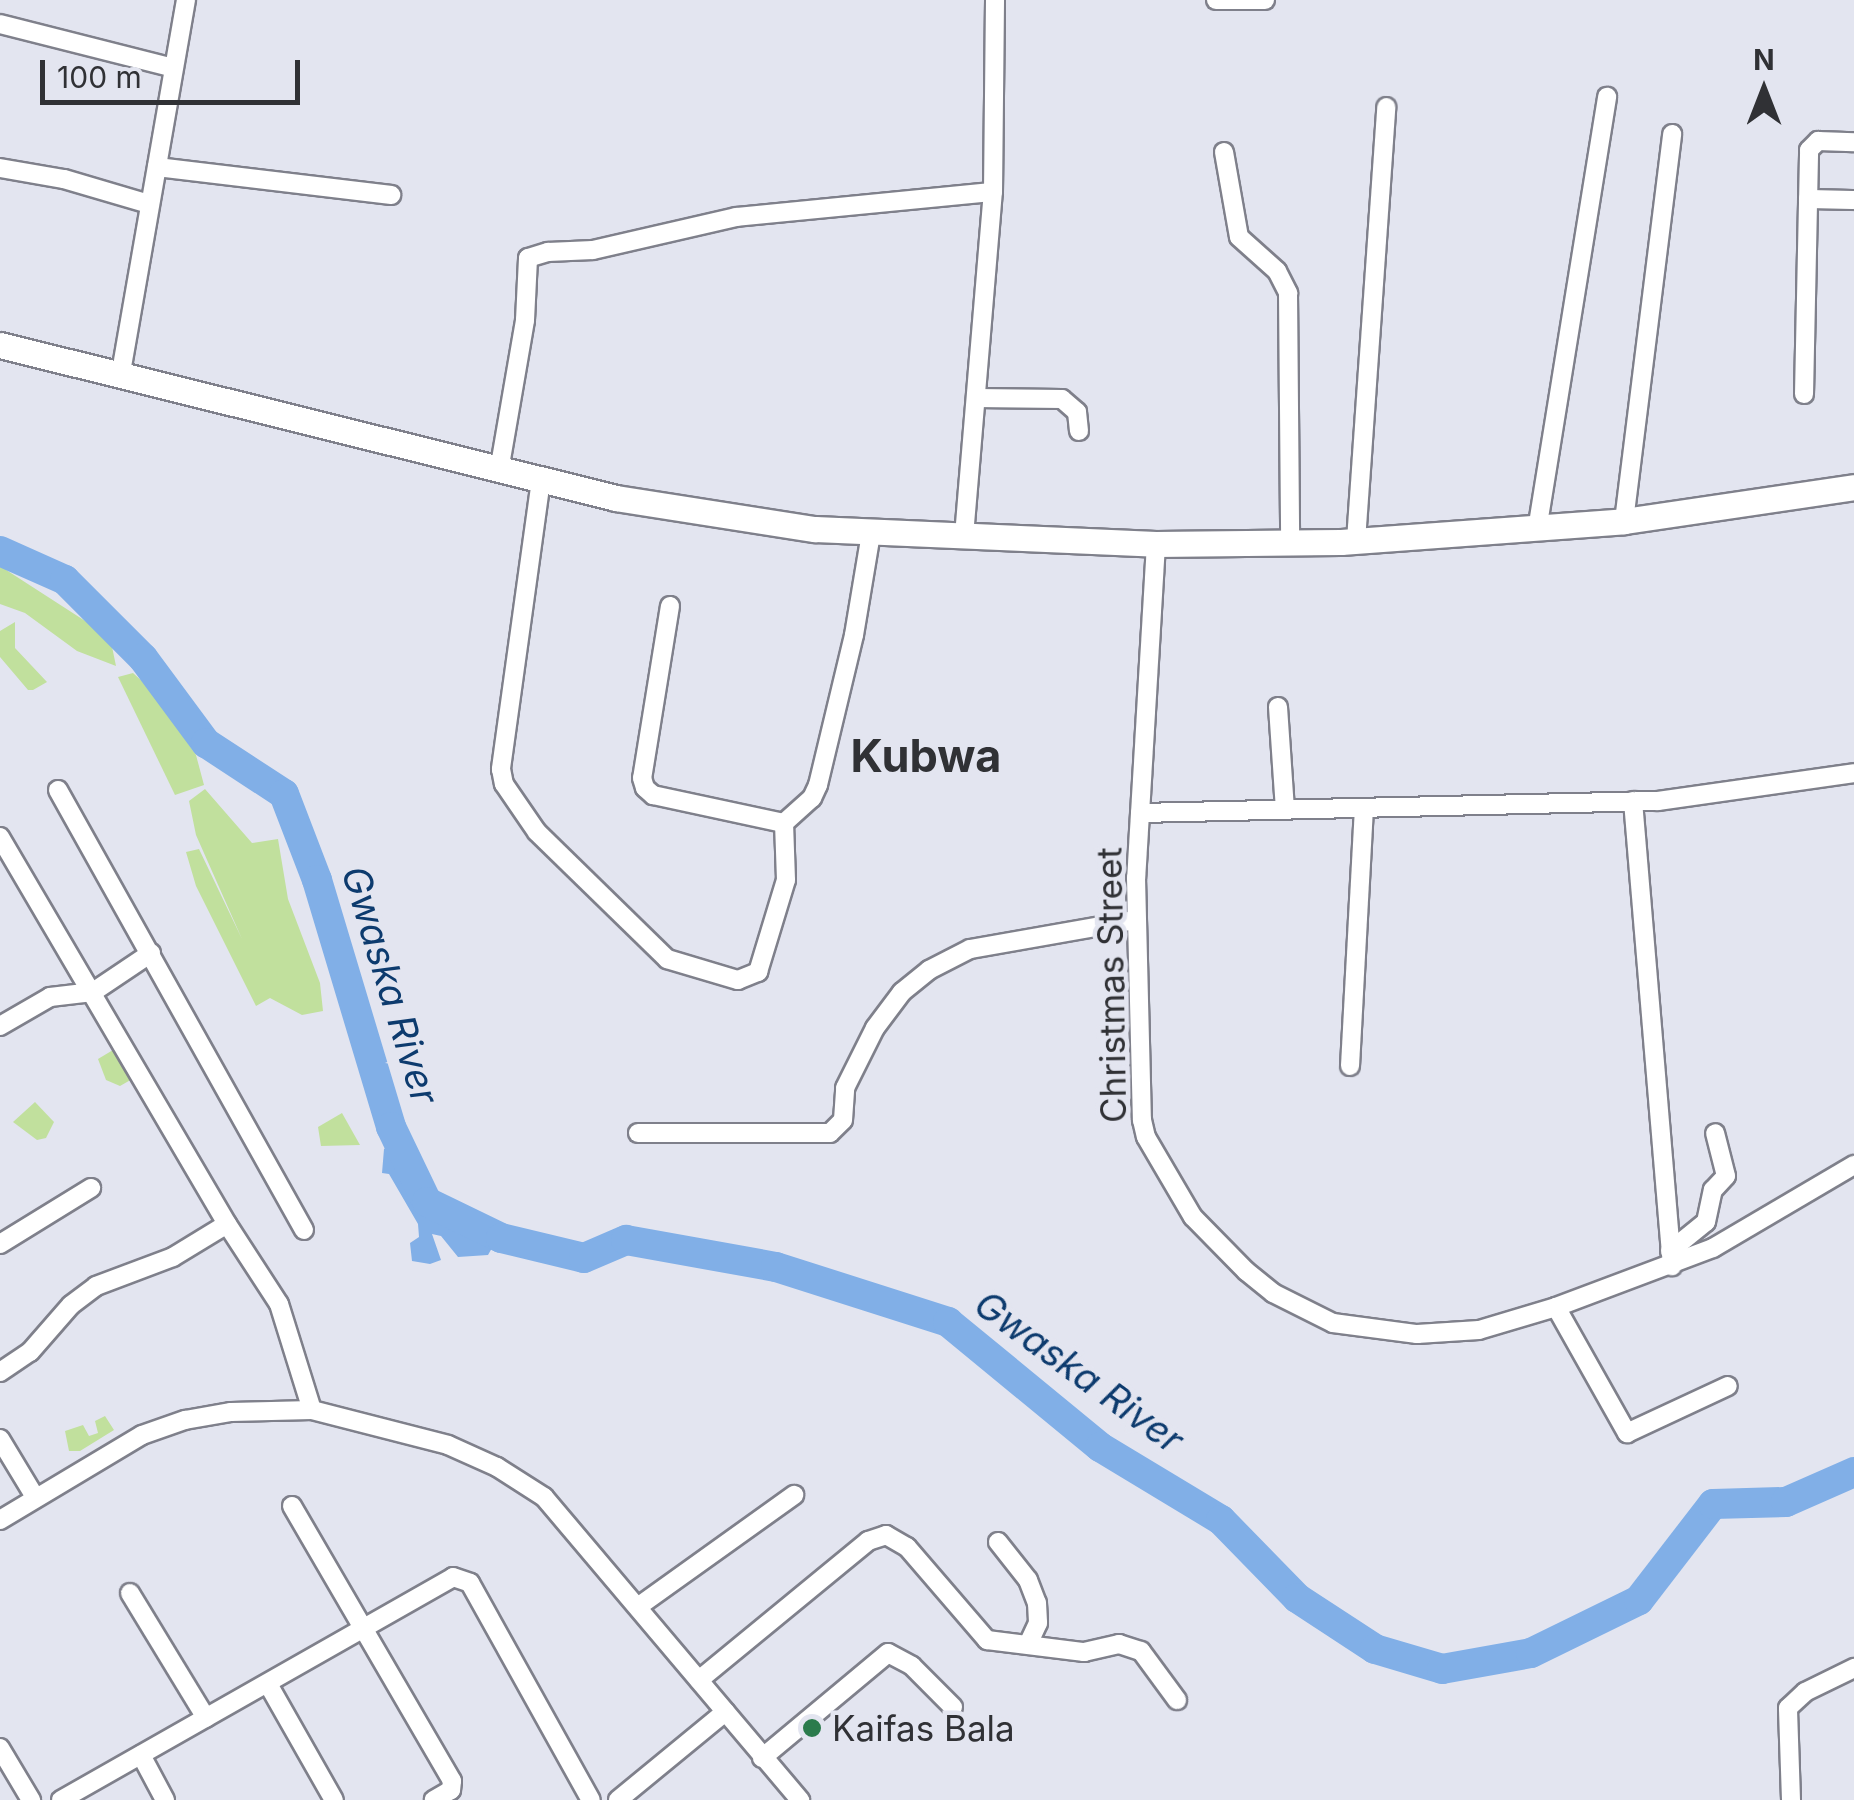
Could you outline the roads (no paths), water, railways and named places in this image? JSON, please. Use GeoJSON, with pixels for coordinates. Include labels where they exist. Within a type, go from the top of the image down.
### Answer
{"type":"FeatureCollection","features":[{"type":"Feature","properties":{"kind":"main road"},"geometry":{"type":"LineString","coordinates":[[0,345],[499,471],[758,523],[872,533],[1156,544],[1356,541],[1624,521],[1854,488]]}},
{"type":"Feature","properties":{"kind":"street"},"geometry":{"type":"LineString","coordinates":[[120,378],[186,0]]}},
{"type":"Feature","properties":{"kind":"street"},"geometry":{"type":"LineString","coordinates":[[964,536],[993,192],[995,0]]}},
{"type":"Feature","properties":{"kind":"street"},"geometry":{"type":"LineString","coordinates":[[1216,0],[1265,0]]}},
{"type":"Feature","properties":{"kind":"street"},"geometry":{"type":"LineString","coordinates":[[0,24],[174,68]]}},
{"type":"Feature","properties":{"kind":"street"},"geometry":{"type":"LineString","coordinates":[[1536,530],[1607,97]]}},
{"type":"Feature","properties":{"kind":"street"},"geometry":{"type":"LineString","coordinates":[[1356,541],[1386,106]]}},
{"type":"Feature","properties":{"kind":"street"},"geometry":{"type":"LineString","coordinates":[[1624,521],[1672,134]]}},
{"type":"Feature","properties":{"kind":"street"},"geometry":{"type":"LineString","coordinates":[[1804,394],[1809,150],[1818,141],[1854,142]]}},
{"type":"Feature","properties":{"kind":"street"},"geometry":{"type":"LineString","coordinates":[[1224,152],[1239,237],[1277,272],[1288,293],[1290,542]]}},
{"type":"Feature","properties":{"kind":"street"},"geometry":{"type":"LineString","coordinates":[[157,167],[391,196]]}},
{"type":"Feature","properties":{"kind":"street"},"geometry":{"type":"LineString","coordinates":[[0,168],[64,179],[149,204]]}},
{"type":"Feature","properties":{"kind":"street"},"geometry":{"type":"LineString","coordinates":[[499,471],[522,336],[528,258],[548,252],[593,250],[736,217],[993,192]]}},
{"type":"Feature","properties":{"kind":"street"},"geometry":{"type":"LineString","coordinates":[[1808,198],[1854,200]]}},
{"type":"Feature","properties":{"kind":"street"},"geometry":{"type":"LineString","coordinates":[[976,398],[1062,399],[1077,412],[1079,430]]}},
{"type":"Feature","properties":{"kind":"street"},"geometry":{"type":"LineString","coordinates":[[541,480],[502,769],[504,784],[536,832],[667,960],[738,980],[758,972],[786,880],[784,823]]}},
{"type":"Feature","properties":{"kind":"street"},"geometry":{"type":"LineString","coordinates":[[784,823],[812,798],[818,785],[854,635],[872,533]]}},
{"type":"Feature","properties":{"kind":"street","name":"Christmas Street"},"geometry":{"type":"LineString","coordinates":[[1156,544],[1135,920],[1146,1137],[1194,1216],[1246,1271],[1302,1309],[1367,1331],[1450,1334],[1506,1324],[1556,1307],[1755,1226],[1854,1166]]}},
{"type":"Feature","properties":{"kind":"street"},"geometry":{"type":"LineString","coordinates":[[670,606],[642,778],[644,788],[653,795],[784,823]]}},
{"type":"Feature","properties":{"kind":"street"},"geometry":{"type":"LineString","coordinates":[[1278,707],[1286,810]]}},
{"type":"Feature","properties":{"kind":"street"},"geometry":{"type":"LineString","coordinates":[[1140,813],[1633,801],[1854,773]]}},
{"type":"Feature","properties":{"kind":"street"},"geometry":{"type":"LineString","coordinates":[[58,790],[304,1230]]}},
{"type":"Feature","properties":{"kind":"street"},"geometry":{"type":"LineString","coordinates":[[1633,801],[1671,1258]]}},
{"type":"Feature","properties":{"kind":"street"},"geometry":{"type":"LineString","coordinates":[[1350,1066],[1364,808]]}},
{"type":"Feature","properties":{"kind":"street"},"geometry":{"type":"LineString","coordinates":[[0,836],[227,1224],[286,1317],[312,1410]]}},
{"type":"Feature","properties":{"kind":"street"},"geometry":{"type":"LineString","coordinates":[[638,1132],[830,1132],[844,1120],[846,1088],[874,1028],[902,992],[929,970],[970,949],[1135,920]]}},
{"type":"Feature","properties":{"kind":"street"},"geometry":{"type":"LineString","coordinates":[[1,1024],[50,997],[92,992],[151,953]]}},
{"type":"Feature","properties":{"kind":"street"},"geometry":{"type":"LineString","coordinates":[[1671,1258],[1706,1222],[1713,1190],[1726,1176],[1715,1133]]}},
{"type":"Feature","properties":{"kind":"street"},"geometry":{"type":"LineString","coordinates":[[0,1244],[90,1188]]}},
{"type":"Feature","properties":{"kind":"street"},"geometry":{"type":"LineString","coordinates":[[0,1372],[30,1352],[71,1305],[96,1286],[173,1257],[227,1224]]}},
{"type":"Feature","properties":{"kind":"street"},"geometry":{"type":"LineString","coordinates":[[1556,1307],[1620,1427],[1627,1433],[1728,1386]]}},
{"type":"Feature","properties":{"kind":"street"},"geometry":{"type":"LineString","coordinates":[[0,1520],[142,1435],[186,1420],[231,1412],[312,1410],[396,1429],[498,1467],[544,1497],[800,1800]]}},
{"type":"Feature","properties":{"kind":"street"},"geometry":{"type":"LineString","coordinates":[[0,1439],[35,1497]]}},
{"type":"Feature","properties":{"kind":"street"},"geometry":{"type":"LineString","coordinates":[[638,1606],[794,1495]]}},
{"type":"Feature","properties":{"kind":"street"},"geometry":{"type":"LineString","coordinates":[[292,1506],[452,1781],[451,1790],[434,1800]]}},
{"type":"Feature","properties":{"kind":"street"},"geometry":{"type":"LineString","coordinates":[[699,1680],[868,1541],[886,1535],[907,1547],[987,1640],[1084,1652],[1119,1644],[1141,1651],[1178,1700]]}},
{"type":"Feature","properties":{"kind":"street"},"geometry":{"type":"LineString","coordinates":[[998,1542],[1028,1580],[1037,1604],[1038,1623],[1028,1644]]}},
{"type":"Feature","properties":{"kind":"street"},"geometry":{"type":"LineString","coordinates":[[61,1800],[453,1577],[470,1582],[590,1800]]}},
{"type":"Feature","properties":{"kind":"street"},"geometry":{"type":"LineString","coordinates":[[130,1594],[206,1718]]}},
{"type":"Feature","properties":{"kind":"street"},"geometry":{"type":"LineString","coordinates":[[762,1758],[888,1653],[912,1666],[953,1707]]}},
{"type":"Feature","properties":{"kind":"street"},"geometry":{"type":"LineString","coordinates":[[1791,1800],[1788,1708],[1805,1692],[1854,1668]]}},
{"type":"Feature","properties":{"kind":"street"},"geometry":{"type":"LineString","coordinates":[[268,1684],[334,1800]]}},
{"type":"Feature","properties":{"kind":"street"},"geometry":{"type":"LineString","coordinates":[[618,1800],[725,1712]]}},
{"type":"Feature","properties":{"kind":"street"},"geometry":{"type":"LineString","coordinates":[[0,1748],[31,1800]]}},
{"type":"Feature","properties":{"kind":"street"},"geometry":{"type":"LineString","coordinates":[[141,1755],[165,1800]]}},
{"type":"Feature","properties":{"kind":"water"},"geometry":{"type":"Polygon","coordinates":[[[394,1143],[425,1207],[497,1239],[488,1255],[458,1257],[441,1236],[432,1234],[441,1260],[430,1264],[412,1261],[410,1243],[419,1237],[418,1224],[389,1174],[382,1173],[384,1149],[394,1143]]]}},
{"type":"Feature","properties":{"kind":"waterway","name":"Gwaska River"},"geometry":{"type":"LineString","coordinates":[[0,551],[65,580],[143,658],[206,743],[284,794],[317,880],[391,1127],[427,1202],[501,1238],[584,1258],[626,1240],[776,1267],[948,1322],[1100,1447],[1221,1520],[1297,1598],[1375,1649],[1442,1669],[1531,1653],[1639,1600],[1713,1504],[1786,1502],[1854,1472]]}},
{"type":"Feature","properties":{"kind":"place","name":"Kaifas Bala"},"geometry":{"type":"Point","coordinates":[812,1728]}},
{"type":"Feature","properties":{"kind":"district","name":"Kubwa"},"geometry":{"type":"Point","coordinates":[926,756]}}]}
